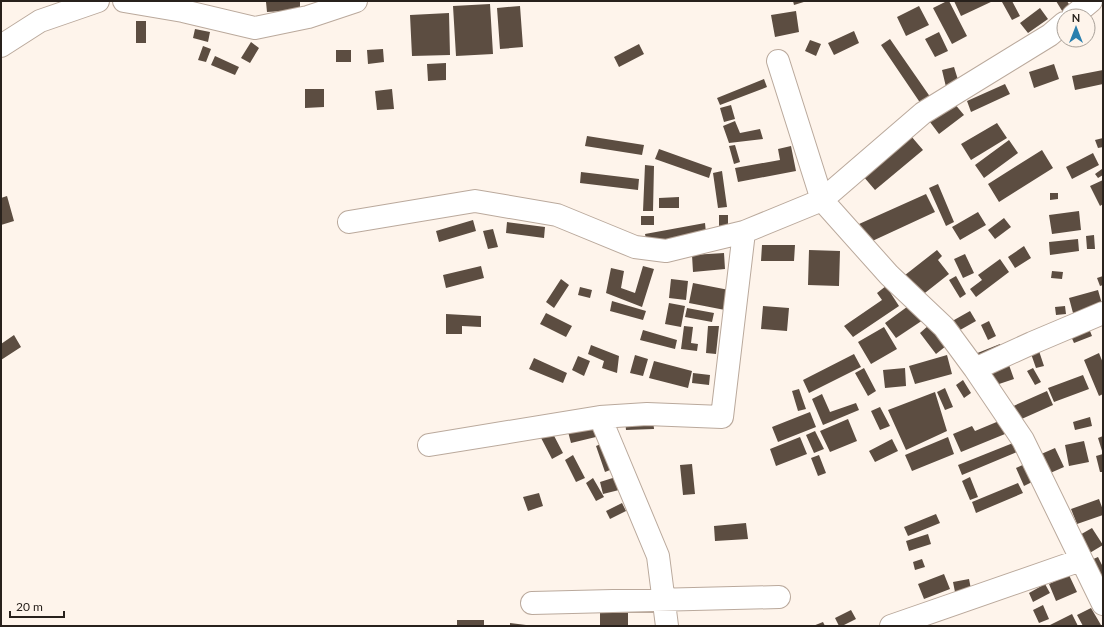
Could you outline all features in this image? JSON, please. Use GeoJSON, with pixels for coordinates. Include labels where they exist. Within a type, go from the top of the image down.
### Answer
{"type":"FeatureCollection","features":[{"type":"Feature","properties":{"kind":"street"},"geometry":{"type":"LineString","coordinates":[[1,46],[40,21],[98,1]]}},
{"type":"Feature","properties":{"kind":"street"},"geometry":{"type":"LineString","coordinates":[[124,1],[183,11],[255,28],[308,17],[356,1]]}},
{"type":"Feature","properties":{"kind":"street"},"geometry":{"type":"LineString","coordinates":[[1083,8],[1091,1]]}},
{"type":"Feature","properties":{"kind":"street"},"geometry":{"type":"LineString","coordinates":[[349,222],[475,201],[557,215],[636,247],[666,251],[744,232],[822,200],[923,113],[1056,30]]}},
{"type":"Feature","properties":{"kind":"street"},"geometry":{"type":"LineString","coordinates":[[778,61],[822,200],[889,275],[944,327],[975,369],[1023,440],[1103,604]]}},
{"type":"Feature","properties":{"kind":"street"},"geometry":{"type":"LineString","coordinates":[[429,445],[600,417],[648,414],[722,417],[744,232]]}},
{"type":"Feature","properties":{"kind":"street"},"geometry":{"type":"LineString","coordinates":[[975,369],[1032,342],[1103,313]]}},
{"type":"Feature","properties":{"kind":"street"},"geometry":{"type":"LineString","coordinates":[[600,417],[658,556],[667,626]]}},
{"type":"Feature","properties":{"kind":"street"},"geometry":{"type":"LineString","coordinates":[[891,626],[916,622],[1082,560]]}},
{"type":"Feature","properties":{"kind":"street"},"geometry":{"type":"LineString","coordinates":[[532,603],[780,597]]}},
{"type":"Feature","properties":{"kind":"building"},"geometry":{"type":"Polygon","coordinates":[[[300,1],[300,10],[267,12],[266,2],[300,1]]]}},
{"type":"Feature","properties":{"kind":"building"},"geometry":{"type":"Polygon","coordinates":[[[793,1],[807,1],[794,5],[793,1]]]}},
{"type":"Feature","properties":{"kind":"building"},"geometry":{"type":"Polygon","coordinates":[[[949,1],[967,36],[952,44],[933,8],[949,1]]]}},
{"type":"Feature","properties":{"kind":"building"},"geometry":{"type":"Polygon","coordinates":[[[954,1],[993,1],[961,16],[954,1]]]}},
{"type":"Feature","properties":{"kind":"building"},"geometry":{"type":"Polygon","coordinates":[[[1012,1],[1020,16],[1012,20],[1002,2],[1012,1]]]}},
{"type":"Feature","properties":{"kind":"building"},"geometry":{"type":"Polygon","coordinates":[[[1056,1],[1067,1],[1071,8],[1060,8],[1056,1]]]}},
{"type":"Feature","properties":{"kind":"building"},"geometry":{"type":"Polygon","coordinates":[[[490,4],[493,54],[456,56],[453,6],[490,4]]]}},
{"type":"Feature","properties":{"kind":"building"},"geometry":{"type":"Polygon","coordinates":[[[520,6],[523,47],[500,49],[497,8],[520,6]]]}},
{"type":"Feature","properties":{"kind":"building"},"geometry":{"type":"Polygon","coordinates":[[[919,6],[929,25],[906,36],[897,17],[919,6]]]}},
{"type":"Feature","properties":{"kind":"building"},"geometry":{"type":"Polygon","coordinates":[[[1040,8],[1048,19],[1028,33],[1020,23],[1040,8]]]}},
{"type":"Feature","properties":{"kind":"building"},"geometry":{"type":"Polygon","coordinates":[[[796,11],[799,32],[775,37],[771,15],[796,11]]]}},
{"type":"Feature","properties":{"kind":"building"},"geometry":{"type":"Polygon","coordinates":[[[449,13],[450,55],[412,56],[410,15],[449,13]]]}},
{"type":"Feature","properties":{"kind":"building"},"geometry":{"type":"Polygon","coordinates":[[[136,21],[146,21],[146,43],[136,43],[136,21]]]}},
{"type":"Feature","properties":{"kind":"building"},"geometry":{"type":"Polygon","coordinates":[[[195,29],[210,32],[208,42],[193,38],[195,29]]]}},
{"type":"Feature","properties":{"kind":"building"},"geometry":{"type":"Polygon","coordinates":[[[854,31],[859,43],[834,55],[828,43],[854,31]]]}},
{"type":"Feature","properties":{"kind":"building"},"geometry":{"type":"Polygon","coordinates":[[[939,32],[948,51],[935,57],[925,39],[939,32]]]}},
{"type":"Feature","properties":{"kind":"building"},"geometry":{"type":"Polygon","coordinates":[[[890,39],[933,101],[923,107],[881,45],[890,39]]]}},
{"type":"Feature","properties":{"kind":"building"},"geometry":{"type":"Polygon","coordinates":[[[810,40],[821,44],[816,56],[805,51],[810,40]]]}},
{"type":"Feature","properties":{"kind":"building"},"geometry":{"type":"Polygon","coordinates":[[[251,42],[259,48],[250,63],[241,58],[251,42]]]}},
{"type":"Feature","properties":{"kind":"building"},"geometry":{"type":"Polygon","coordinates":[[[639,44],[644,54],[619,67],[614,57],[639,44]]]}},
{"type":"Feature","properties":{"kind":"building"},"geometry":{"type":"Polygon","coordinates":[[[203,46],[211,49],[206,62],[198,60],[203,46]]]}},
{"type":"Feature","properties":{"kind":"building"},"geometry":{"type":"Polygon","coordinates":[[[383,49],[384,62],[368,64],[367,50],[383,49]]]}},
{"type":"Feature","properties":{"kind":"building"},"geometry":{"type":"Polygon","coordinates":[[[336,50],[351,50],[351,62],[336,62],[336,50]]]}},
{"type":"Feature","properties":{"kind":"building"},"geometry":{"type":"Polygon","coordinates":[[[215,56],[239,67],[235,75],[211,65],[215,56]]]}},
{"type":"Feature","properties":{"kind":"building"},"geometry":{"type":"Polygon","coordinates":[[[446,63],[446,80],[428,81],[427,64],[446,63]]]}},
{"type":"Feature","properties":{"kind":"building"},"geometry":{"type":"Polygon","coordinates":[[[1054,64],[1059,79],[1034,88],[1029,72],[1054,64]]]}},
{"type":"Feature","properties":{"kind":"building"},"geometry":{"type":"Polygon","coordinates":[[[954,67],[959,83],[946,87],[942,70],[954,67]]]}},
{"type":"Feature","properties":{"kind":"building"},"geometry":{"type":"Polygon","coordinates":[[[1103,70],[1103,84],[1075,90],[1072,76],[1103,70]]]}},
{"type":"Feature","properties":{"kind":"building"},"geometry":{"type":"Polygon","coordinates":[[[764,79],[767,87],[720,105],[717,98],[764,79]]]}},
{"type":"Feature","properties":{"kind":"building"},"geometry":{"type":"Polygon","coordinates":[[[1005,84],[1010,94],[971,112],[967,101],[1005,84]]]}},
{"type":"Feature","properties":{"kind":"building"},"geometry":{"type":"Polygon","coordinates":[[[305,89],[324,89],[324,107],[305,108],[305,89]]]}},
{"type":"Feature","properties":{"kind":"building"},"geometry":{"type":"Polygon","coordinates":[[[392,89],[394,109],[377,110],[375,91],[392,89]]]}},
{"type":"Feature","properties":{"kind":"building"},"geometry":{"type":"Polygon","coordinates":[[[954,103],[964,115],[939,134],[930,122],[954,103]]]}},
{"type":"Feature","properties":{"kind":"building"},"geometry":{"type":"Polygon","coordinates":[[[731,105],[735,119],[724,122],[720,108],[731,105]]]}},
{"type":"Feature","properties":{"kind":"building"},"geometry":{"type":"Polygon","coordinates":[[[735,121],[740,133],[760,129],[763,139],[729,143],[723,126],[735,121]]]}},
{"type":"Feature","properties":{"kind":"building"},"geometry":{"type":"Polygon","coordinates":[[[997,123],[1007,138],[971,160],[961,144],[997,123]]]}},
{"type":"Feature","properties":{"kind":"building"},"geometry":{"type":"Polygon","coordinates":[[[587,136],[644,145],[642,155],[585,146],[587,136]]]}},
{"type":"Feature","properties":{"kind":"building"},"geometry":{"type":"Polygon","coordinates":[[[911,136],[923,150],[875,190],[863,176],[911,136]]]}},
{"type":"Feature","properties":{"kind":"building"},"geometry":{"type":"Polygon","coordinates":[[[1103,138],[1103,147],[1098,148],[1095,140],[1103,138]]]}},
{"type":"Feature","properties":{"kind":"building"},"geometry":{"type":"Polygon","coordinates":[[[1009,140],[1018,153],[984,178],[975,165],[1009,140]]]}},
{"type":"Feature","properties":{"kind":"building"},"geometry":{"type":"Polygon","coordinates":[[[735,145],[740,162],[734,164],[729,146],[735,145]]]}},
{"type":"Feature","properties":{"kind":"building"},"geometry":{"type":"Polygon","coordinates":[[[791,146],[796,171],[738,182],[735,168],[780,160],[778,149],[791,146]]]}},
{"type":"Feature","properties":{"kind":"building"},"geometry":{"type":"Polygon","coordinates":[[[659,149],[712,168],[709,178],[655,159],[659,149]]]}},
{"type":"Feature","properties":{"kind":"building"},"geometry":{"type":"Polygon","coordinates":[[[1042,150],[1053,168],[999,202],[988,184],[1042,150]]]}},
{"type":"Feature","properties":{"kind":"building"},"geometry":{"type":"Polygon","coordinates":[[[1093,153],[1099,165],[1072,179],[1066,167],[1093,153]]]}},
{"type":"Feature","properties":{"kind":"building"},"geometry":{"type":"Polygon","coordinates":[[[645,165],[654,166],[653,211],[643,211],[645,165]]]}},
{"type":"Feature","properties":{"kind":"building"},"geometry":{"type":"Polygon","coordinates":[[[1102,169],[1103,175],[1098,178],[1095,174],[1102,169]]]}},
{"type":"Feature","properties":{"kind":"building"},"geometry":{"type":"Polygon","coordinates":[[[722,171],[727,207],[718,208],[713,173],[722,171]]]}},
{"type":"Feature","properties":{"kind":"building"},"geometry":{"type":"Polygon","coordinates":[[[581,172],[639,179],[638,190],[580,183],[581,172]]]}},
{"type":"Feature","properties":{"kind":"building"},"geometry":{"type":"Polygon","coordinates":[[[1103,180],[1103,204],[1100,206],[1090,186],[1103,180]]]}},
{"type":"Feature","properties":{"kind":"building"},"geometry":{"type":"Polygon","coordinates":[[[938,184],[954,222],[946,226],[929,188],[938,184]]]}},
{"type":"Feature","properties":{"kind":"building"},"geometry":{"type":"Polygon","coordinates":[[[1050,193],[1058,193],[1058,199],[1050,200],[1050,193]]]}},
{"type":"Feature","properties":{"kind":"building"},"geometry":{"type":"Polygon","coordinates":[[[926,194],[935,212],[868,243],[859,224],[926,194]]]}},
{"type":"Feature","properties":{"kind":"building"},"geometry":{"type":"Polygon","coordinates":[[[7,196],[14,221],[1,225],[1,198],[7,196]]]}},
{"type":"Feature","properties":{"kind":"building"},"geometry":{"type":"Polygon","coordinates":[[[679,197],[679,208],[659,208],[659,198],[679,197]]]}},
{"type":"Feature","properties":{"kind":"building"},"geometry":{"type":"Polygon","coordinates":[[[1079,211],[1081,230],[1052,234],[1049,215],[1079,211]]]}},
{"type":"Feature","properties":{"kind":"building"},"geometry":{"type":"Polygon","coordinates":[[[978,212],[986,225],[960,240],[952,227],[978,212]]]}},
{"type":"Feature","properties":{"kind":"building"},"geometry":{"type":"Polygon","coordinates":[[[719,215],[728,215],[728,229],[719,229],[719,215]]]}},
{"type":"Feature","properties":{"kind":"building"},"geometry":{"type":"Polygon","coordinates":[[[641,216],[654,216],[654,225],[641,225],[641,216]]]}},
{"type":"Feature","properties":{"kind":"building"},"geometry":{"type":"Polygon","coordinates":[[[1004,218],[1011,227],[995,239],[988,230],[1004,218]]]}},
{"type":"Feature","properties":{"kind":"building"},"geometry":{"type":"Polygon","coordinates":[[[473,220],[476,231],[439,242],[436,231],[473,220]]]}},
{"type":"Feature","properties":{"kind":"building"},"geometry":{"type":"Polygon","coordinates":[[[507,222],[545,227],[544,238],[506,233],[507,222]]]}},
{"type":"Feature","properties":{"kind":"building"},"geometry":{"type":"Polygon","coordinates":[[[705,223],[706,233],[647,244],[645,234],[705,223]]]}},
{"type":"Feature","properties":{"kind":"building"},"geometry":{"type":"Polygon","coordinates":[[[493,229],[498,247],[488,249],[483,231],[493,229]]]}},
{"type":"Feature","properties":{"kind":"building"},"geometry":{"type":"Polygon","coordinates":[[[1094,235],[1095,249],[1087,249],[1086,236],[1094,235]]]}},
{"type":"Feature","properties":{"kind":"building"},"geometry":{"type":"Polygon","coordinates":[[[1078,239],[1079,251],[1050,255],[1049,242],[1078,239]]]}},
{"type":"Feature","properties":{"kind":"building"},"geometry":{"type":"Polygon","coordinates":[[[762,245],[795,245],[794,261],[761,261],[762,245]]]}},
{"type":"Feature","properties":{"kind":"building"},"geometry":{"type":"Polygon","coordinates":[[[1024,246],[1031,258],[1015,268],[1008,257],[1024,246]]]}},
{"type":"Feature","properties":{"kind":"building"},"geometry":{"type":"Polygon","coordinates":[[[809,250],[840,251],[839,286],[808,285],[809,250]]]}},
{"type":"Feature","properties":{"kind":"building"},"geometry":{"type":"Polygon","coordinates":[[[937,250],[942,256],[938,260],[949,274],[916,300],[900,279],[937,250]]]}},
{"type":"Feature","properties":{"kind":"building"},"geometry":{"type":"Polygon","coordinates":[[[724,253],[725,269],[693,272],[692,255],[724,253]]]}},
{"type":"Feature","properties":{"kind":"building"},"geometry":{"type":"Polygon","coordinates":[[[965,254],[974,273],[963,278],[954,259],[965,254]]]}},
{"type":"Feature","properties":{"kind":"building"},"geometry":{"type":"Polygon","coordinates":[[[1000,259],[1009,272],[976,297],[970,289],[982,280],[978,275],[1000,259]]]}},
{"type":"Feature","properties":{"kind":"building"},"geometry":{"type":"Polygon","coordinates":[[[481,266],[484,278],[446,288],[443,275],[481,266]]]}},
{"type":"Feature","properties":{"kind":"building"},"geometry":{"type":"Polygon","coordinates":[[[643,266],[654,269],[642,307],[606,293],[611,268],[624,271],[621,288],[635,293],[643,266]]]}},
{"type":"Feature","properties":{"kind":"building"},"geometry":{"type":"Polygon","coordinates":[[[1052,271],[1063,272],[1062,279],[1051,278],[1052,271]]]}},
{"type":"Feature","properties":{"kind":"building"},"geometry":{"type":"Polygon","coordinates":[[[956,276],[966,294],[960,298],[949,280],[956,276]]]}},
{"type":"Feature","properties":{"kind":"building"},"geometry":{"type":"Polygon","coordinates":[[[1103,276],[1103,285],[1100,286],[1097,278],[1103,276]]]}},
{"type":"Feature","properties":{"kind":"building"},"geometry":{"type":"Polygon","coordinates":[[[561,279],[569,285],[554,308],[546,302],[561,279]]]}},
{"type":"Feature","properties":{"kind":"building"},"geometry":{"type":"Polygon","coordinates":[[[671,279],[688,281],[686,300],[669,298],[671,279]]]}},
{"type":"Feature","properties":{"kind":"building"},"geometry":{"type":"Polygon","coordinates":[[[693,283],[729,290],[725,310],[689,303],[693,283]]]}},
{"type":"Feature","properties":{"kind":"building"},"geometry":{"type":"Polygon","coordinates":[[[886,286],[899,306],[853,337],[844,326],[882,300],[877,293],[886,286]]]}},
{"type":"Feature","properties":{"kind":"building"},"geometry":{"type":"Polygon","coordinates":[[[580,287],[592,290],[590,298],[578,295],[580,287]]]}},
{"type":"Feature","properties":{"kind":"building"},"geometry":{"type":"Polygon","coordinates":[[[1098,290],[1102,304],[1073,313],[1069,298],[1098,290]]]}},
{"type":"Feature","properties":{"kind":"building"},"geometry":{"type":"Polygon","coordinates":[[[612,301],[646,311],[643,320],[610,311],[612,301]]]}},
{"type":"Feature","properties":{"kind":"building"},"geometry":{"type":"Polygon","coordinates":[[[669,303],[685,306],[681,327],[665,324],[669,303]]]}},
{"type":"Feature","properties":{"kind":"building"},"geometry":{"type":"Polygon","coordinates":[[[911,304],[923,320],[896,338],[885,323],[911,304]]]}},
{"type":"Feature","properties":{"kind":"building"},"geometry":{"type":"Polygon","coordinates":[[[763,306],[789,308],[787,331],[761,329],[763,306]]]}},
{"type":"Feature","properties":{"kind":"building"},"geometry":{"type":"Polygon","coordinates":[[[1065,306],[1066,314],[1056,315],[1055,307],[1065,306]]]}},
{"type":"Feature","properties":{"kind":"building"},"geometry":{"type":"Polygon","coordinates":[[[687,308],[714,313],[712,322],[685,317],[687,308]]]}},
{"type":"Feature","properties":{"kind":"building"},"geometry":{"type":"Polygon","coordinates":[[[970,311],[976,321],[953,334],[947,324],[970,311]]]}},
{"type":"Feature","properties":{"kind":"building"},"geometry":{"type":"Polygon","coordinates":[[[546,313],[572,326],[566,337],[540,324],[546,313]]]}},
{"type":"Feature","properties":{"kind":"building"},"geometry":{"type":"Polygon","coordinates":[[[446,314],[481,316],[481,327],[462,326],[462,334],[446,334],[446,314]]]}},
{"type":"Feature","properties":{"kind":"building"},"geometry":{"type":"Polygon","coordinates":[[[989,321],[996,336],[988,340],[981,325],[989,321]]]}},
{"type":"Feature","properties":{"kind":"building"},"geometry":{"type":"Polygon","coordinates":[[[929,325],[946,346],[936,354],[920,333],[929,325]]]}},
{"type":"Feature","properties":{"kind":"building"},"geometry":{"type":"Polygon","coordinates":[[[684,326],[693,327],[691,343],[698,344],[697,351],[681,349],[684,326]]]}},
{"type":"Feature","properties":{"kind":"building"},"geometry":{"type":"Polygon","coordinates":[[[708,326],[719,326],[716,354],[706,353],[708,326]]]}},
{"type":"Feature","properties":{"kind":"building"},"geometry":{"type":"Polygon","coordinates":[[[1088,326],[1092,336],[1074,343],[1070,334],[1088,326]]]}},
{"type":"Feature","properties":{"kind":"building"},"geometry":{"type":"Polygon","coordinates":[[[884,327],[897,349],[871,364],[858,342],[884,327]]]}},
{"type":"Feature","properties":{"kind":"building"},"geometry":{"type":"Polygon","coordinates":[[[643,330],[677,340],[675,349],[640,340],[643,330]]]}},
{"type":"Feature","properties":{"kind":"building"},"geometry":{"type":"Polygon","coordinates":[[[14,335],[21,347],[1,360],[1,344],[14,335]]]}},
{"type":"Feature","properties":{"kind":"building"},"geometry":{"type":"Polygon","coordinates":[[[1000,344],[1003,353],[973,365],[970,356],[1000,344]]]}},
{"type":"Feature","properties":{"kind":"building"},"geometry":{"type":"Polygon","coordinates":[[[591,345],[619,356],[617,373],[602,368],[604,361],[588,354],[591,345]]]}},
{"type":"Feature","properties":{"kind":"building"},"geometry":{"type":"Polygon","coordinates":[[[1038,348],[1044,366],[1036,368],[1030,351],[1038,348]]]}},
{"type":"Feature","properties":{"kind":"building"},"geometry":{"type":"Polygon","coordinates":[[[1099,353],[1103,363],[1103,394],[1099,396],[1084,360],[1099,353]]]}},
{"type":"Feature","properties":{"kind":"building"},"geometry":{"type":"Polygon","coordinates":[[[854,354],[861,367],[809,393],[803,380],[854,354]]]}},
{"type":"Feature","properties":{"kind":"building"},"geometry":{"type":"Polygon","coordinates":[[[635,355],[648,359],[643,376],[630,373],[635,355]]]}},
{"type":"Feature","properties":{"kind":"building"},"geometry":{"type":"Polygon","coordinates":[[[947,355],[952,374],[915,384],[909,366],[947,355]]]}},
{"type":"Feature","properties":{"kind":"building"},"geometry":{"type":"Polygon","coordinates":[[[578,356],[590,361],[584,376],[572,370],[578,356]]]}},
{"type":"Feature","properties":{"kind":"building"},"geometry":{"type":"Polygon","coordinates":[[[534,358],[567,373],[563,383],[529,369],[534,358]]]}},
{"type":"Feature","properties":{"kind":"building"},"geometry":{"type":"Polygon","coordinates":[[[654,361],[692,371],[688,388],[649,378],[654,361]]]}},
{"type":"Feature","properties":{"kind":"building"},"geometry":{"type":"Polygon","coordinates":[[[1009,365],[1014,379],[990,387],[985,373],[1009,365]]]}},
{"type":"Feature","properties":{"kind":"building"},"geometry":{"type":"Polygon","coordinates":[[[864,368],[876,391],[868,396],[855,373],[864,368]]]}},
{"type":"Feature","properties":{"kind":"building"},"geometry":{"type":"Polygon","coordinates":[[[905,368],[906,386],[885,388],[883,370],[905,368]]]}},
{"type":"Feature","properties":{"kind":"building"},"geometry":{"type":"Polygon","coordinates":[[[1033,368],[1041,382],[1035,385],[1027,371],[1033,368]]]}},
{"type":"Feature","properties":{"kind":"building"},"geometry":{"type":"Polygon","coordinates":[[[693,373],[710,375],[709,385],[692,383],[693,373]]]}},
{"type":"Feature","properties":{"kind":"building"},"geometry":{"type":"Polygon","coordinates":[[[1083,375],[1089,389],[1054,402],[1048,388],[1083,375]]]}},
{"type":"Feature","properties":{"kind":"building"},"geometry":{"type":"Polygon","coordinates":[[[963,380],[971,393],[964,398],[956,385],[963,380]]]}},
{"type":"Feature","properties":{"kind":"building"},"geometry":{"type":"Polygon","coordinates":[[[945,388],[953,407],[945,410],[937,392],[945,388]]]}},
{"type":"Feature","properties":{"kind":"building"},"geometry":{"type":"Polygon","coordinates":[[[799,389],[806,409],[798,411],[792,391],[799,389]]]}},
{"type":"Feature","properties":{"kind":"building"},"geometry":{"type":"Polygon","coordinates":[[[1047,391],[1053,405],[1015,422],[1009,408],[1047,391]]]}},
{"type":"Feature","properties":{"kind":"building"},"geometry":{"type":"Polygon","coordinates":[[[935,392],[947,431],[906,450],[888,410],[935,392]]]}},
{"type":"Feature","properties":{"kind":"building"},"geometry":{"type":"Polygon","coordinates":[[[822,394],[830,412],[856,403],[859,410],[823,425],[812,399],[822,394]]]}},
{"type":"Feature","properties":{"kind":"building"},"geometry":{"type":"Polygon","coordinates":[[[880,407],[890,426],[880,430],[871,411],[880,407]]]}},
{"type":"Feature","properties":{"kind":"building"},"geometry":{"type":"Polygon","coordinates":[[[810,412],[816,427],[778,442],[772,427],[810,412]]]}},
{"type":"Feature","properties":{"kind":"building"},"geometry":{"type":"Polygon","coordinates":[[[1090,417],[1092,426],[1075,430],[1073,422],[1090,417]]]}},
{"type":"Feature","properties":{"kind":"building"},"geometry":{"type":"Polygon","coordinates":[[[653,419],[654,429],[626,430],[625,420],[653,419]]]}},
{"type":"Feature","properties":{"kind":"building"},"geometry":{"type":"Polygon","coordinates":[[[848,419],[857,441],[830,452],[820,431],[848,419]]]}},
{"type":"Feature","properties":{"kind":"building"},"geometry":{"type":"Polygon","coordinates":[[[597,421],[600,436],[571,443],[567,428],[597,421]]]}},
{"type":"Feature","properties":{"kind":"building"},"geometry":{"type":"Polygon","coordinates":[[[999,421],[1005,434],[961,452],[953,434],[972,426],[975,431],[999,421]]]}},
{"type":"Feature","properties":{"kind":"building"},"geometry":{"type":"Polygon","coordinates":[[[550,428],[563,453],[552,459],[539,434],[550,428]]]}},
{"type":"Feature","properties":{"kind":"building"},"geometry":{"type":"Polygon","coordinates":[[[815,431],[824,449],[814,453],[806,435],[815,431]]]}},
{"type":"Feature","properties":{"kind":"building"},"geometry":{"type":"Polygon","coordinates":[[[1103,436],[1103,454],[1098,438],[1103,436]]]}},
{"type":"Feature","properties":{"kind":"building"},"geometry":{"type":"Polygon","coordinates":[[[800,437],[807,454],[776,466],[770,449],[800,437]]]}},
{"type":"Feature","properties":{"kind":"building"},"geometry":{"type":"Polygon","coordinates":[[[948,437],[954,454],[912,471],[905,455],[948,437]]]}},
{"type":"Feature","properties":{"kind":"building"},"geometry":{"type":"Polygon","coordinates":[[[892,439],[898,451],[875,462],[869,451],[892,439]]]}},
{"type":"Feature","properties":{"kind":"building"},"geometry":{"type":"Polygon","coordinates":[[[1084,441],[1089,462],[1069,466],[1065,445],[1084,441]]]}},
{"type":"Feature","properties":{"kind":"building"},"geometry":{"type":"Polygon","coordinates":[[[606,442],[615,468],[605,472],[596,446],[606,442]]]}},
{"type":"Feature","properties":{"kind":"building"},"geometry":{"type":"Polygon","coordinates":[[[1013,443],[1017,452],[962,475],[958,465],[1013,443]]]}},
{"type":"Feature","properties":{"kind":"building"},"geometry":{"type":"Polygon","coordinates":[[[1055,448],[1064,467],[1048,474],[1039,455],[1055,448]]]}},
{"type":"Feature","properties":{"kind":"building"},"geometry":{"type":"Polygon","coordinates":[[[1103,454],[1103,472],[1100,472],[1096,456],[1103,454]]]}},
{"type":"Feature","properties":{"kind":"building"},"geometry":{"type":"Polygon","coordinates":[[[573,455],[585,478],[576,482],[565,460],[573,455]]]}},
{"type":"Feature","properties":{"kind":"building"},"geometry":{"type":"Polygon","coordinates":[[[819,455],[826,473],[818,476],[811,458],[819,455]]]}},
{"type":"Feature","properties":{"kind":"building"},"geometry":{"type":"Polygon","coordinates":[[[1027,463],[1034,481],[1024,486],[1016,468],[1027,463]]]}},
{"type":"Feature","properties":{"kind":"building"},"geometry":{"type":"Polygon","coordinates":[[[692,464],[695,494],[683,495],[680,465],[692,464]]]}},
{"type":"Feature","properties":{"kind":"building"},"geometry":{"type":"Polygon","coordinates":[[[619,476],[623,489],[603,494],[600,482],[619,476]]]}},
{"type":"Feature","properties":{"kind":"building"},"geometry":{"type":"Polygon","coordinates":[[[970,477],[978,497],[970,500],[962,481],[970,477]]]}},
{"type":"Feature","properties":{"kind":"building"},"geometry":{"type":"Polygon","coordinates":[[[593,478],[604,497],[596,501],[586,483],[593,478]]]}},
{"type":"Feature","properties":{"kind":"building"},"geometry":{"type":"Polygon","coordinates":[[[1018,483],[1023,493],[976,513],[972,502],[1018,483]]]}},
{"type":"Feature","properties":{"kind":"building"},"geometry":{"type":"Polygon","coordinates":[[[539,493],[543,506],[528,511],[523,497],[539,493]]]}},
{"type":"Feature","properties":{"kind":"building"},"geometry":{"type":"Polygon","coordinates":[[[1099,499],[1103,510],[1103,515],[1077,524],[1071,509],[1099,499]]]}},
{"type":"Feature","properties":{"kind":"building"},"geometry":{"type":"Polygon","coordinates":[[[622,503],[626,511],[610,519],[606,511],[622,503]]]}},
{"type":"Feature","properties":{"kind":"building"},"geometry":{"type":"Polygon","coordinates":[[[936,514],[940,523],[908,536],[904,527],[936,514]]]}},
{"type":"Feature","properties":{"kind":"building"},"geometry":{"type":"Polygon","coordinates":[[[746,523],[748,539],[715,541],[714,526],[746,523]]]}},
{"type":"Feature","properties":{"kind":"building"},"geometry":{"type":"Polygon","coordinates":[[[1092,528],[1103,545],[1088,554],[1078,536],[1092,528]]]}},
{"type":"Feature","properties":{"kind":"building"},"geometry":{"type":"Polygon","coordinates":[[[928,534],[931,544],[909,551],[906,541],[928,534]]]}},
{"type":"Feature","properties":{"kind":"building"},"geometry":{"type":"Polygon","coordinates":[[[1098,557],[1103,567],[1103,575],[1098,577],[1091,560],[1098,557]]]}},
{"type":"Feature","properties":{"kind":"building"},"geometry":{"type":"Polygon","coordinates":[[[922,559],[925,567],[915,570],[913,562],[922,559]]]}},
{"type":"Feature","properties":{"kind":"building"},"geometry":{"type":"Polygon","coordinates":[[[944,574],[950,589],[924,599],[918,584],[944,574]]]}},
{"type":"Feature","properties":{"kind":"building"},"geometry":{"type":"Polygon","coordinates":[[[1069,575],[1077,592],[1056,601],[1049,584],[1069,575]]]}},
{"type":"Feature","properties":{"kind":"building"},"geometry":{"type":"Polygon","coordinates":[[[969,579],[971,589],[955,592],[953,582],[969,579]]]}},
{"type":"Feature","properties":{"kind":"building"},"geometry":{"type":"Polygon","coordinates":[[[1045,584],[1050,593],[1033,602],[1029,593],[1045,584]]]}},
{"type":"Feature","properties":{"kind":"building"},"geometry":{"type":"Polygon","coordinates":[[[1043,605],[1049,619],[1039,623],[1033,610],[1043,605]]]}},
{"type":"Feature","properties":{"kind":"building"},"geometry":{"type":"Polygon","coordinates":[[[1091,608],[1101,625],[1100,626],[1083,626],[1077,615],[1091,608]]]}},
{"type":"Feature","properties":{"kind":"building"},"geometry":{"type":"Polygon","coordinates":[[[600,610],[628,610],[628,626],[600,626],[600,610]]]}},
{"type":"Feature","properties":{"kind":"building"},"geometry":{"type":"Polygon","coordinates":[[[851,610],[856,619],[839,626],[835,618],[851,610]]]}},
{"type":"Feature","properties":{"kind":"building"},"geometry":{"type":"Polygon","coordinates":[[[1072,614],[1078,626],[1048,626],[1072,614]]]}},
{"type":"Feature","properties":{"kind":"building"},"geometry":{"type":"Polygon","coordinates":[[[457,620],[484,620],[484,626],[457,626],[457,620]]]}},
{"type":"Feature","properties":{"kind":"building"},"geometry":{"type":"Polygon","coordinates":[[[823,622],[825,626],[813,626],[823,622]]]}},
{"type":"Feature","properties":{"kind":"building"},"geometry":{"type":"Polygon","coordinates":[[[510,623],[526,625],[526,626],[510,626],[510,623]]]}}]}
